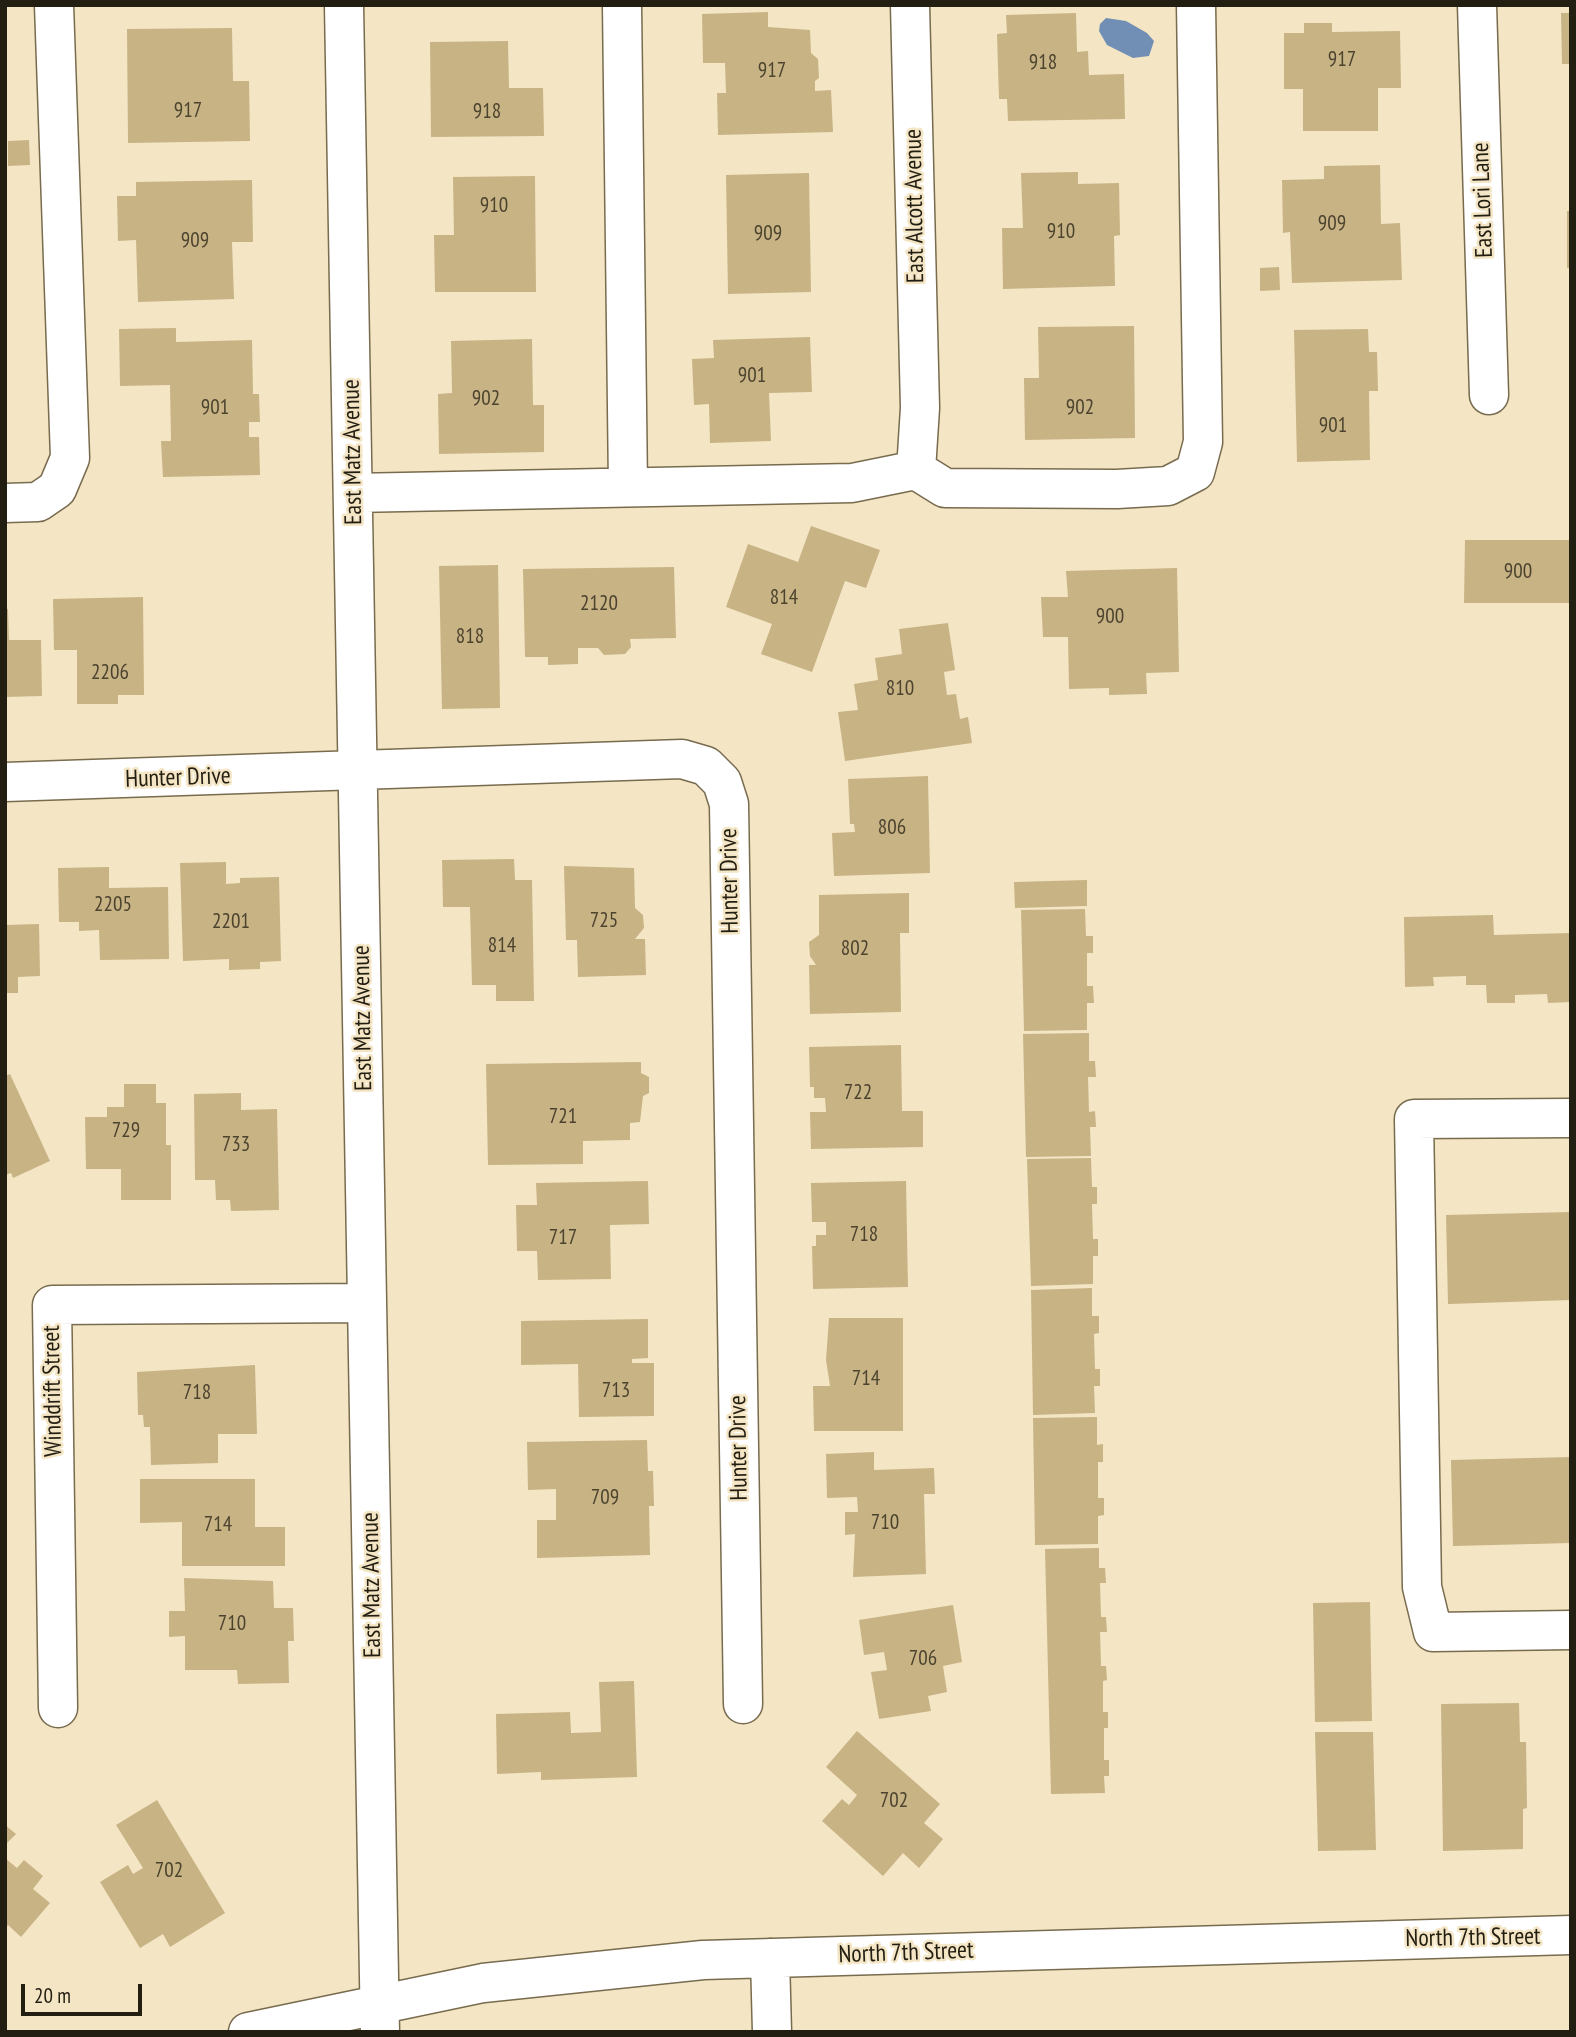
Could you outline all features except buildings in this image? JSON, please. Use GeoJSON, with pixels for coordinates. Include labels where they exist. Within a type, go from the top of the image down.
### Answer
{"type":"FeatureCollection","features":[{"type":"Feature","properties":{"kind":"street"},"geometry":{"type":"LineString","coordinates":[[5,503],[38,502],[57,489],[70,458],[54,5]]}},
{"type":"Feature","properties":{"kind":"street","name":"East Matz Avenue"},"geometry":{"type":"LineString","coordinates":[[344,5],[379,2018]]}},
{"type":"Feature","properties":{"kind":"street"},"geometry":{"type":"LineString","coordinates":[[622,5],[628,487]]}},
{"type":"Feature","properties":{"kind":"street","name":"East Alcott Avenue"},"geometry":{"type":"LineString","coordinates":[[910,5],[920,408],[916,470]]}},
{"type":"Feature","properties":{"kind":"street"},"geometry":{"type":"LineString","coordinates":[[353,493],[852,483],[916,470],[945,488],[1117,489],[1168,486],[1195,472],[1203,442],[1196,5]]}},
{"type":"Feature","properties":{"kind":"street","name":"East Lori Lane"},"geometry":{"type":"LineString","coordinates":[[1477,5],[1489,395]]}},
{"type":"Feature","properties":{"kind":"street","name":"Hunter Drive"},"geometry":{"type":"LineString","coordinates":[[5,782],[682,760],[706,766],[722,782],[729,804],[743,1704]]}},
{"type":"Feature","properties":{"kind":"street"},"geometry":{"type":"LineString","coordinates":[[1571,1118],[1415,1119],[1422,1587],[1433,1632],[1571,1630]]}},
{"type":"Feature","properties":{"kind":"street","name":"Winddrift Street"},"geometry":{"type":"LineString","coordinates":[[58,1709],[52,1305],[367,1303]]}},
{"type":"Feature","properties":{"kind":"street","name":"North 7th Street"},"geometry":{"type":"LineString","coordinates":[[248,2032],[379,2018],[483,1983],[584,1970],[771,1958],[1571,1935]]}},
{"type":"Feature","properties":{"kind":"street"},"geometry":{"type":"LineString","coordinates":[[771,1958],[772,2032]]}},
{"type":"Feature","properties":{"kind":"water"},"geometry":{"type":"Polygon","coordinates":[[[1106,18],[1126,21],[1147,33],[1154,41],[1149,56],[1133,58],[1107,45],[1099,31],[1100,24],[1106,18]]]}}]}
